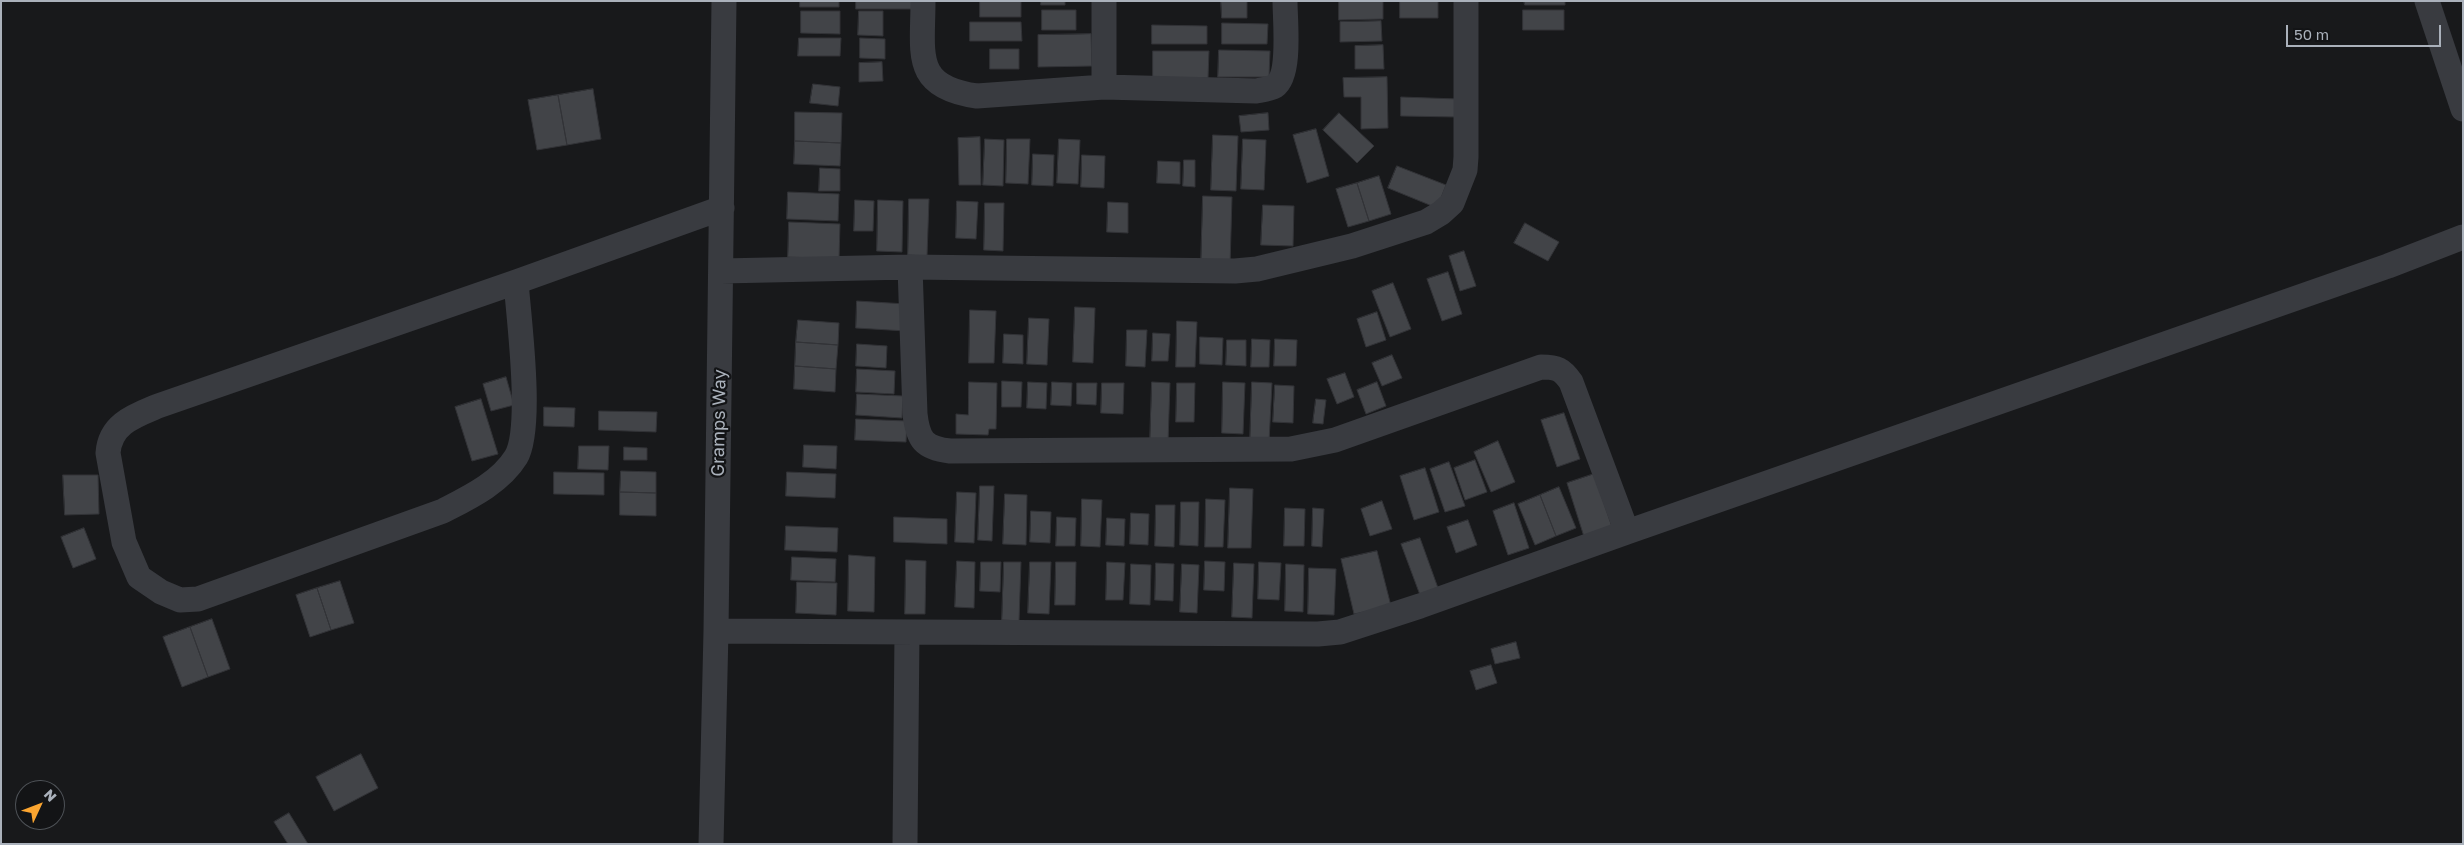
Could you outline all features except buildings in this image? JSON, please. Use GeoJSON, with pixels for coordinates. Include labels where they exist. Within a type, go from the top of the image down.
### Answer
{"type":"FeatureCollection","features":[{"type":"Feature","properties":{"kind":"street","name":"Gramps Way"},"geometry":{"type":"LineString","coordinates":[[711,844],[716,631],[724,1]]}},
{"type":"Feature","properties":{"kind":"street"},"geometry":{"type":"LineString","coordinates":[[924,1],[923,47],[925,69],[935,81],[946,89],[977,96],[1104,87],[1256,91],[1275,86],[1282,76],[1285,62],[1285,1]]}},
{"type":"Feature","properties":{"kind":"street"},"geometry":{"type":"LineString","coordinates":[[1104,1],[1104,87]]}},
{"type":"Feature","properties":{"kind":"street"},"geometry":{"type":"LineString","coordinates":[[721,272],[910,267],[1235,271],[1257,269],[1352,246],[1426,222],[1441,213],[1452,203],[1465,170],[1466,1]]}},
{"type":"Feature","properties":{"kind":"street"},"geometry":{"type":"LineString","coordinates":[[2428,1],[2463,108]]}},
{"type":"Feature","properties":{"kind":"street"},"geometry":{"type":"LineString","coordinates":[[516,282],[525,412],[522,438],[516,456],[500,476],[443,512],[198,599],[180,600],[160,592],[139,577],[124,542],[108,453],[109,440],[118,427],[158,406],[516,282],[722,208]]}},
{"type":"Feature","properties":{"kind":"street"},"geometry":{"type":"LineString","coordinates":[[716,631],[1298,635],[1340,632],[1420,606],[2388,266],[2463,237]]}},
{"type":"Feature","properties":{"kind":"street"},"geometry":{"type":"LineString","coordinates":[[910,267],[915,414],[917,430],[921,440],[931,447],[950,451],[1291,449],[1334,440],[1541,367],[1554,367],[1563,371],[1571,382],[1627,532]]}},
{"type":"Feature","properties":{"kind":"street"},"geometry":{"type":"LineString","coordinates":[[905,844],[907,632]]}}]}
